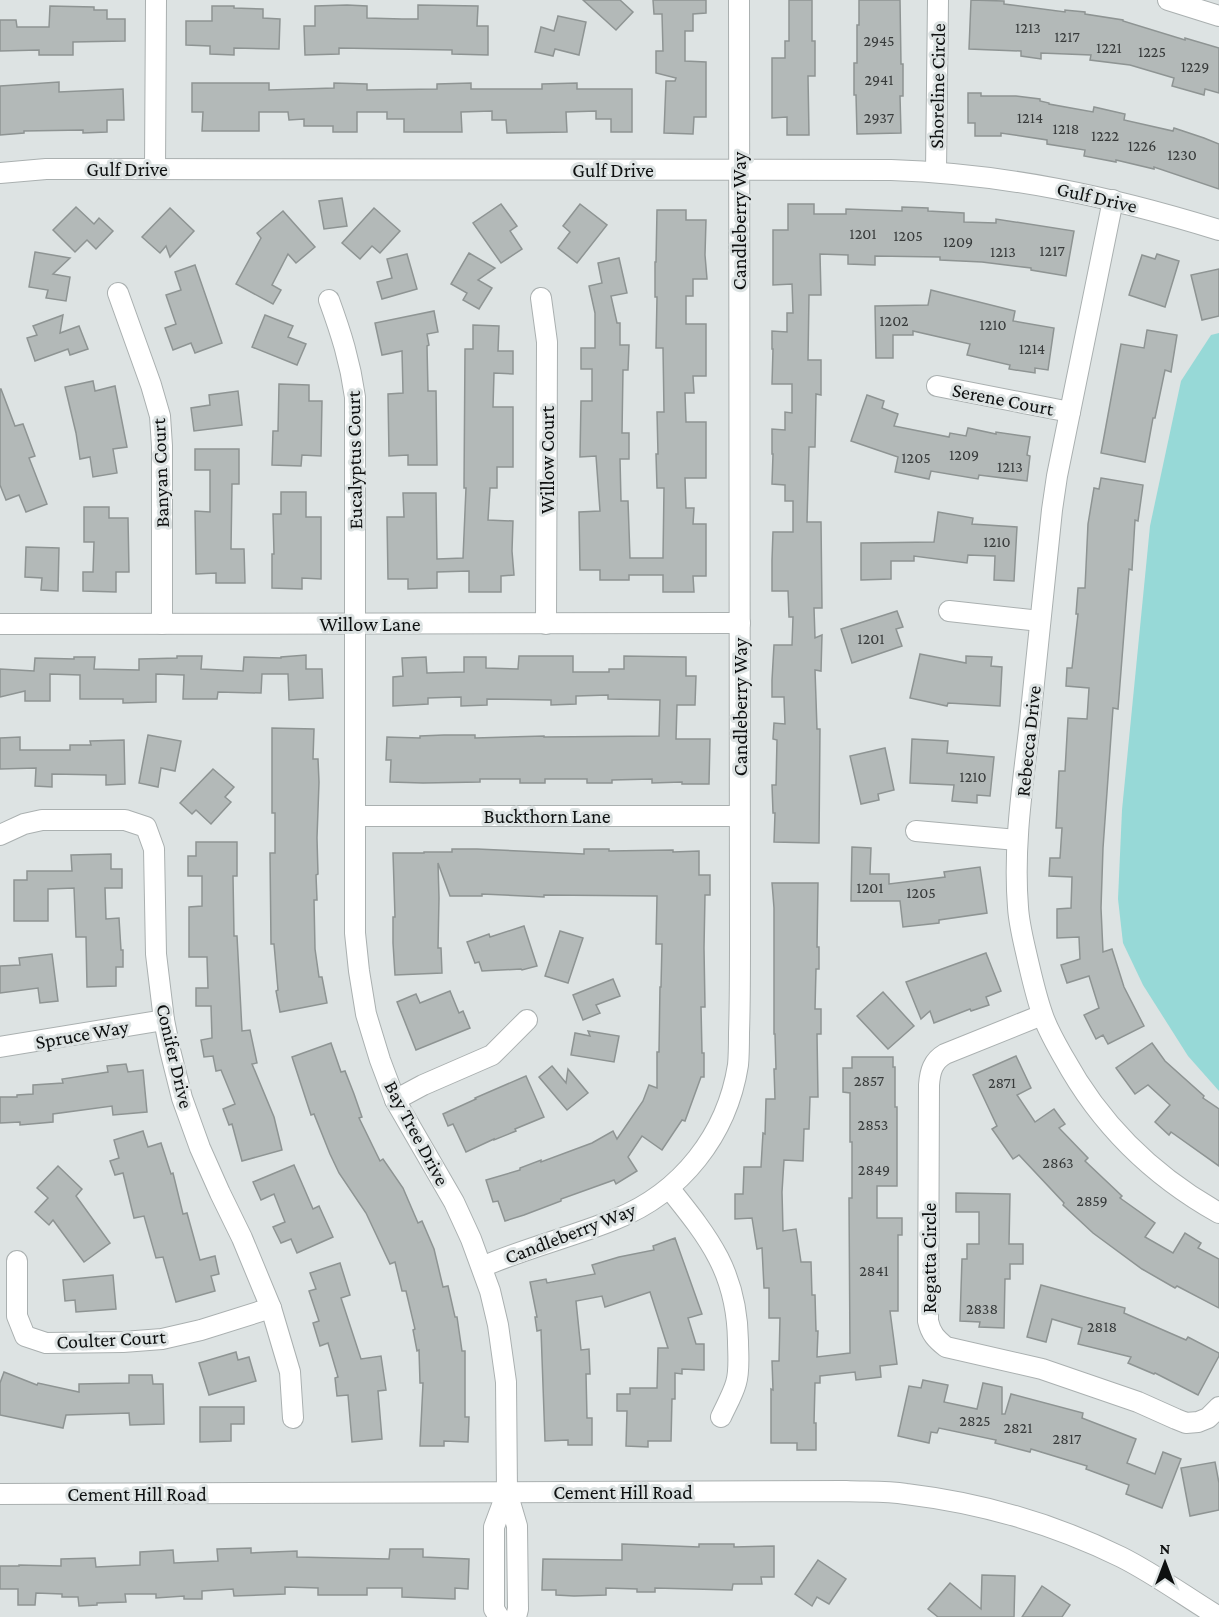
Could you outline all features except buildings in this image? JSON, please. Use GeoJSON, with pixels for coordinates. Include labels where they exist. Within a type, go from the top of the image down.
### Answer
{"type":"FeatureCollection","features":[{"type":"Feature","properties":{"kind":"street"},"geometry":{"type":"LineString","coordinates":[[155,169],[156,0]]}},
{"type":"Feature","properties":{"kind":"street","name":"Candleberry Way"},"geometry":{"type":"LineString","coordinates":[[482,1267],[616,1219],[643,1206],[669,1188],[690,1168],[710,1142],[728,1104],[738,1065],[740,999],[739,0]]}},
{"type":"Feature","properties":{"kind":"street","name":"Shoreline Circle"},"geometry":{"type":"LineString","coordinates":[[936,171],[938,0]]}},
{"type":"Feature","properties":{"kind":"street"},"geometry":{"type":"LineString","coordinates":[[1168,0],[1219,16]]}},
{"type":"Feature","properties":{"kind":"street","name":"Gulf Drive"},"geometry":{"type":"LineString","coordinates":[[0,173],[46,169],[936,171],[1023,182],[1113,200],[1219,230]]}},
{"type":"Feature","properties":{"kind":"street","name":"Rebecca Drive"},"geometry":{"type":"LineString","coordinates":[[1113,200],[1052,510],[1017,840],[1018,909],[1026,956],[1042,1015],[1054,1041],[1093,1105],[1117,1133],[1169,1181],[1219,1213]]}},
{"type":"Feature","properties":{"kind":"street","name":"Banyan Court"},"geometry":{"type":"LineString","coordinates":[[118,293],[160,416],[162,624]]}},
{"type":"Feature","properties":{"kind":"street","name":"Willow Court"},"geometry":{"type":"LineString","coordinates":[[541,298],[547,342],[546,624]]}},
{"type":"Feature","properties":{"kind":"street","name":"Eucalyptus Court"},"geometry":{"type":"LineString","coordinates":[[329,300],[351,367],[355,397],[355,624]]}},
{"type":"Feature","properties":{"kind":"street","name":"Serene Court"},"geometry":{"type":"LineString","coordinates":[[937,386],[1070,412]]}},
{"type":"Feature","properties":{"kind":"street"},"geometry":{"type":"LineString","coordinates":[[949,611],[1040,621]]}},
{"type":"Feature","properties":{"kind":"street","name":"Willow Lane"},"geometry":{"type":"LineString","coordinates":[[0,624],[740,623]]}},
{"type":"Feature","properties":{"kind":"street","name":"Bay Tree Drive"},"geometry":{"type":"LineString","coordinates":[[355,624],[355,933],[358,971],[366,1014],[395,1100],[454,1202],[471,1239],[490,1291],[498,1325],[506,1382],[507,1492],[517,1526],[518,1609],[516,1617]]}},
{"type":"Feature","properties":{"kind":"street","name":"Buckthorn Lane"},"geometry":{"type":"LineString","coordinates":[[355,816],[739,816]]}},
{"type":"Feature","properties":{"kind":"street","name":"Conifer Drive"},"geometry":{"type":"LineString","coordinates":[[0,835],[24,824],[42,820],[125,820],[146,827],[154,849],[156,954],[164,1020],[182,1098],[200,1148],[242,1238],[271,1308],[290,1372],[293,1418]]}},
{"type":"Feature","properties":{"kind":"street"},"geometry":{"type":"LineString","coordinates":[[916,831],[1017,840]]}},
{"type":"Feature","properties":{"kind":"street","name":"Regatta Circle"},"geometry":{"type":"LineString","coordinates":[[1042,1015],[945,1054],[934,1063],[930,1074],[928,1321],[930,1331],[936,1340],[946,1347],[1042,1369],[1138,1402],[1186,1423],[1208,1418],[1219,1407]]}},
{"type":"Feature","properties":{"kind":"street","name":"Spruce Way"},"geometry":{"type":"LineString","coordinates":[[0,1047],[164,1020]]}},
{"type":"Feature","properties":{"kind":"street"},"geometry":{"type":"LineString","coordinates":[[395,1100],[423,1085],[492,1055],[527,1020]]}},
{"type":"Feature","properties":{"kind":"street"},"geometry":{"type":"LineString","coordinates":[[669,1188],[709,1240],[725,1270],[734,1300],[738,1339],[736,1383],[721,1417]]}},
{"type":"Feature","properties":{"kind":"street","name":"Coulter Court"},"geometry":{"type":"LineString","coordinates":[[17,1261],[17,1316],[25,1336],[46,1343],[123,1342],[162,1338],[201,1330],[271,1308]]}},
{"type":"Feature","properties":{"kind":"street","name":"Cement Hill Road"},"geometry":{"type":"LineString","coordinates":[[0,1494],[846,1491],[904,1493],[983,1507],[1056,1529],[1122,1558],[1219,1617]]}},
{"type":"Feature","properties":{"kind":"street","name":"Bay Tree Drive"},"geometry":{"type":"LineString","coordinates":[[499,1617],[494,1609],[494,1527],[507,1492]]}},
{"type":"Feature","properties":{"kind":"shaded area"},"geometry":{"type":"Polygon","coordinates":[[[1219,333],[1219,1091],[1188,1056],[1143,985],[1123,943],[1118,899],[1122,810],[1150,526],[1181,381],[1211,335],[1219,333]]]}}]}
